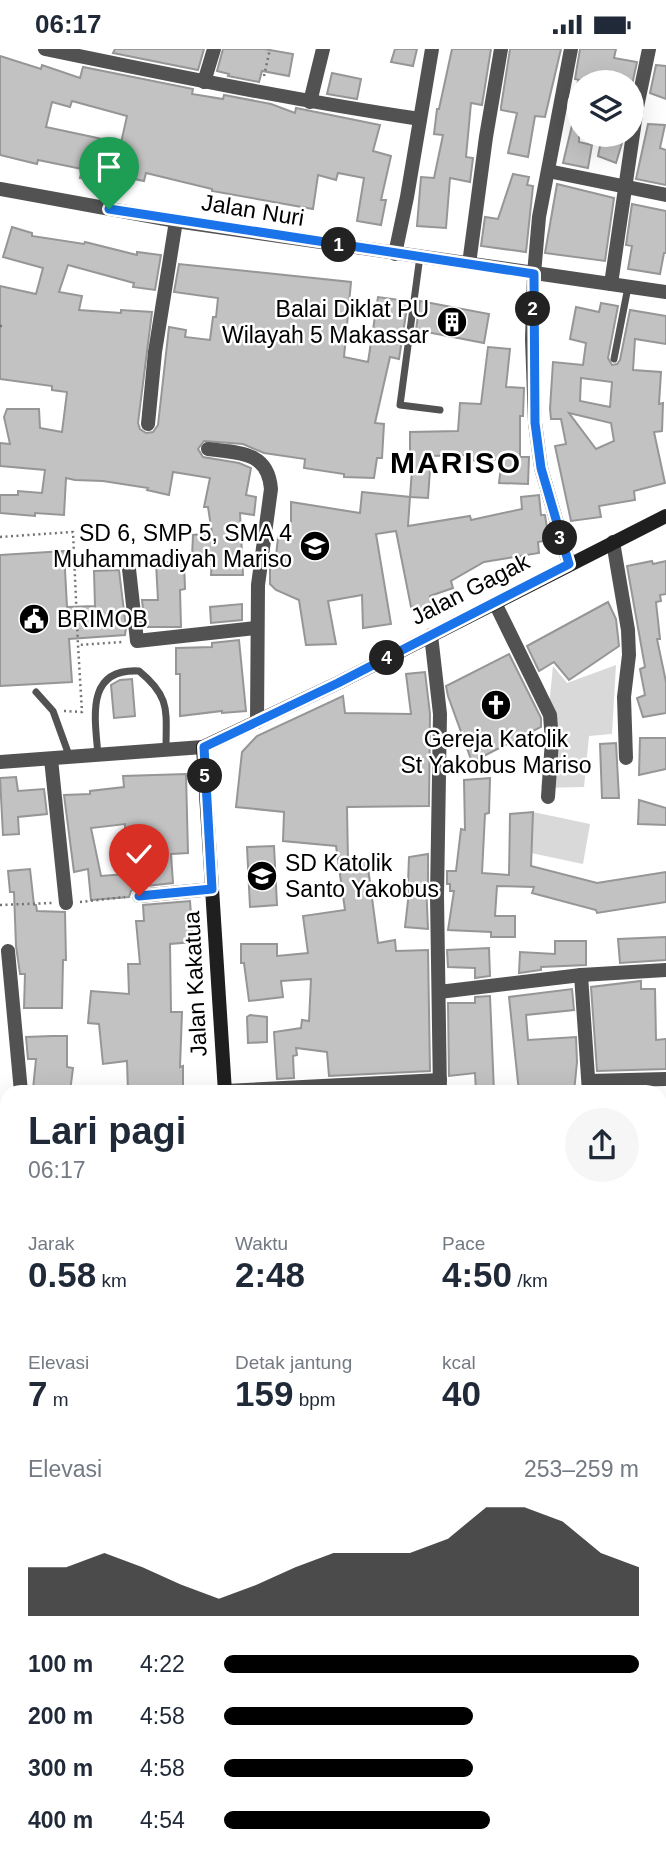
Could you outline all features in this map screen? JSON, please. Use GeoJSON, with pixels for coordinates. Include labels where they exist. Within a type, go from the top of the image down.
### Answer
{"type":"FeatureCollection","features":[{"type":"Feature","properties":{"kind":"main road","name":"Jalan Gagak"},"geometry":{"type":"LineString","coordinates":[[204,747],[666,516]]}},
{"type":"Feature","properties":{"kind":"main road","name":"Jalan Kakatua"},"geometry":{"type":"LineString","coordinates":[[204,747],[225,1085]]}},
{"type":"Feature","properties":{"kind":"street"},"geometry":{"type":"LineString","coordinates":[[45,49],[102,55],[204,82],[420,119]]}},
{"type":"Feature","properties":{"kind":"street"},"geometry":{"type":"LineString","coordinates":[[204,82],[214,49]]}},
{"type":"Feature","properties":{"kind":"street"},"geometry":{"type":"LineString","coordinates":[[310,102],[323,49]]}},
{"type":"Feature","properties":{"kind":"street"},"geometry":{"type":"LineString","coordinates":[[395,254],[432,49]]}},
{"type":"Feature","properties":{"kind":"street"},"geometry":{"type":"LineString","coordinates":[[469,264],[501,49]]}},
{"type":"Feature","properties":{"kind":"street"},"geometry":{"type":"LineString","coordinates":[[569,564],[541,468],[535,423],[534,274],[539,217],[571,49]]}},
{"type":"Feature","properties":{"kind":"street"},"geometry":{"type":"LineString","coordinates":[[611,284],[637,107],[649,49]]}},
{"type":"Feature","properties":{"kind":"street"},"geometry":{"type":"LineString","coordinates":[[548,171],[666,195]]}},
{"type":"Feature","properties":{"kind":"street","name":"Jalan Nuri"},"geometry":{"type":"LineString","coordinates":[[0,190],[176,221],[666,292]]}},
{"type":"Feature","properties":{"kind":"street"},"geometry":{"type":"LineString","coordinates":[[148,424],[155,352],[176,221]]}},
{"type":"Feature","properties":{"kind":"street"},"geometry":{"type":"LineString","coordinates":[[208,449],[251,457],[267,468],[270,478],[271,489],[258,585],[257,722]]}},
{"type":"Feature","properties":{"kind":"street"},"geometry":{"type":"LineString","coordinates":[[612,543],[628,630],[629,655],[624,697],[626,758]]}},
{"type":"Feature","properties":{"kind":"street"},"geometry":{"type":"LineString","coordinates":[[129,569],[137,641],[256,628]]}},
{"type":"Feature","properties":{"kind":"street"},"geometry":{"type":"LineString","coordinates":[[495,603],[550,715],[552,741],[548,797]]}},
{"type":"Feature","properties":{"kind":"street"},"geometry":{"type":"LineString","coordinates":[[430,635],[440,714],[440,1085]]}},
{"type":"Feature","properties":{"kind":"street"},"geometry":{"type":"LineString","coordinates":[[0,762],[204,747]]}},
{"type":"Feature","properties":{"kind":"street"},"geometry":{"type":"LineString","coordinates":[[51,759],[66,903]]}},
{"type":"Feature","properties":{"kind":"street"},"geometry":{"type":"LineString","coordinates":[[139,896],[212,889]]}},
{"type":"Feature","properties":{"kind":"street"},"geometry":{"type":"LineString","coordinates":[[8,951],[20,1085]]}},
{"type":"Feature","properties":{"kind":"street"},"geometry":{"type":"LineString","coordinates":[[439,992],[581,975],[666,970]]}},
{"type":"Feature","properties":{"kind":"street"},"geometry":{"type":"LineString","coordinates":[[581,975],[589,1085]]}},
{"type":"Feature","properties":{"kind":"street"},"geometry":{"type":"LineString","coordinates":[[600,1085],[666,1079]]}},
{"type":"Feature","properties":{"kind":"lane"},"geometry":{"type":"LineString","coordinates":[[420,256],[400,405],[440,410]]}},
{"type":"Feature","properties":{"kind":"lane"},"geometry":{"type":"LineString","coordinates":[[614,359],[628,286]]}},
{"type":"Feature","properties":{"kind":"lane"},"geometry":{"type":"LineString","coordinates":[[98,756],[94,706],[102,684],[125,670],[139,671],[163,695],[166,750]]}},
{"type":"Feature","properties":{"kind":"lane"},"geometry":{"type":"LineString","coordinates":[[36,692],[53,711],[70,758]]}},
{"type":"Feature","properties":{"kind":"path"},"geometry":{"type":"LineString","coordinates":[[260,92],[270,49]]}},
{"type":"Feature","properties":{"kind":"path"},"geometry":{"type":"LineString","coordinates":[[0,537],[74,532],[82,712],[53,711]]}},
{"type":"Feature","properties":{"kind":"path"},"geometry":{"type":"LineString","coordinates":[[78,645],[137,641]]}},
{"type":"Feature","properties":{"kind":"shaded area"},"geometry":{"type":"Polygon","coordinates":[[[616,665],[612,734],[589,736],[584,787],[541,788],[553,666],[567,683],[616,665]]]}},
{"type":"Feature","properties":{"kind":"shaded area"},"geometry":{"type":"Polygon","coordinates":[[[533,812],[590,824],[583,864],[531,853],[533,812]]]}},
{"type":"Feature","properties":{"kind":"building"},"geometry":{"type":"Polygon","coordinates":[[[115,49],[204,49],[198,70],[113,53],[115,49]]]}},
{"type":"Feature","properties":{"kind":"building"},"geometry":{"type":"Polygon","coordinates":[[[223,49],[264,49],[293,54],[289,76],[262,71],[259,82],[228,76],[229,74],[217,71],[223,49]]]}},
{"type":"Feature","properties":{"kind":"building"},"geometry":{"type":"Polygon","coordinates":[[[395,49],[417,49],[413,66],[391,62],[395,49]]]}},
{"type":"Feature","properties":{"kind":"building"},"geometry":{"type":"Polygon","coordinates":[[[452,49],[491,49],[482,105],[471,103],[466,157],[473,158],[470,182],[450,178],[446,228],[417,226],[421,177],[434,178],[443,135],[434,134],[437,109],[452,49]]]}},
{"type":"Feature","properties":{"kind":"building"},"geometry":{"type":"Polygon","coordinates":[[[510,49],[561,49],[545,117],[535,116],[528,157],[508,153],[517,113],[501,110],[510,49]]]}},
{"type":"Feature","properties":{"kind":"building"},"geometry":{"type":"Polygon","coordinates":[[[580,49],[616,49],[614,58],[637,62],[635,70],[576,70],[580,49]]]}},
{"type":"Feature","properties":{"kind":"building"},"geometry":{"type":"Polygon","coordinates":[[[0,56],[41,69],[42,65],[80,78],[83,67],[193,89],[192,94],[223,99],[224,95],[271,104],[295,113],[296,108],[380,125],[373,151],[391,156],[381,200],[386,200],[381,225],[357,221],[364,178],[338,173],[336,180],[318,175],[313,209],[212,191],[146,173],[144,181],[105,173],[103,182],[80,178],[82,169],[38,160],[37,164],[0,155],[0,56]],[[72,101],[70,107],[52,102],[46,127],[121,143],[127,116],[72,101]]]}},
{"type":"Feature","properties":{"kind":"building"},"geometry":{"type":"Polygon","coordinates":[[[656,65],[666,66],[666,99],[650,93],[656,65]]]}},
{"type":"Feature","properties":{"kind":"building"},"geometry":{"type":"Polygon","coordinates":[[[332,73],[361,79],[357,99],[327,94],[332,73]]]}},
{"type":"Feature","properties":{"kind":"building"},"geometry":{"type":"Polygon","coordinates":[[[648,124],[665,125],[660,148],[666,150],[666,185],[636,179],[648,124]]]}},
{"type":"Feature","properties":{"kind":"building"},"geometry":{"type":"Polygon","coordinates":[[[567,146],[592,147],[588,168],[563,163],[567,146]]]}},
{"type":"Feature","properties":{"kind":"building"},"geometry":{"type":"Polygon","coordinates":[[[600,147],[621,147],[616,163],[598,156],[600,147]]]}},
{"type":"Feature","properties":{"kind":"building"},"geometry":{"type":"Polygon","coordinates":[[[513,174],[529,177],[527,185],[533,186],[526,252],[481,246],[485,217],[498,219],[513,174]]]}},
{"type":"Feature","properties":{"kind":"building"},"geometry":{"type":"Polygon","coordinates":[[[557,184],[614,198],[605,261],[545,253],[557,184]]]}},
{"type":"Feature","properties":{"kind":"building"},"geometry":{"type":"Polygon","coordinates":[[[632,204],[666,211],[666,253],[660,274],[628,269],[632,246],[626,245],[632,204]]]}},
{"type":"Feature","properties":{"kind":"building"},"geometry":{"type":"Polygon","coordinates":[[[12,227],[32,233],[32,236],[85,242],[137,255],[137,252],[161,255],[155,290],[133,287],[134,283],[68,265],[59,292],[82,296],[79,310],[152,312],[138,423],[140,429],[146,433],[153,432],[158,425],[169,327],[186,330],[185,337],[210,340],[213,317],[216,317],[218,298],[174,292],[179,264],[351,282],[344,357],[368,362],[378,297],[408,301],[399,359],[390,357],[375,423],[384,424],[382,458],[377,458],[374,478],[344,477],[344,474],[304,468],[305,459],[264,453],[243,444],[204,441],[198,449],[203,457],[239,463],[251,468],[246,495],[256,497],[254,515],[240,513],[243,575],[211,575],[212,560],[192,557],[193,535],[212,533],[208,507],[204,507],[210,478],[173,472],[169,495],[147,490],[148,488],[66,478],[64,515],[0,513],[0,495],[18,495],[18,491],[42,493],[45,470],[0,466],[0,443],[10,444],[4,417],[7,409],[39,409],[40,428],[62,432],[67,392],[52,390],[52,386],[0,379],[0,286],[36,294],[43,268],[3,257],[12,227]]]}},
{"type":"Feature","properties":{"kind":"building","name":"Balai Diklat PU Wilayah 5 Makassar"},"geometry":{"type":"Polygon","coordinates":[[[420,301],[489,314],[484,343],[416,330],[420,301]]]}},
{"type":"Feature","properties":{"kind":"building"},"geometry":{"type":"Polygon","coordinates":[[[601,303],[618,306],[608,358],[612,365],[620,360],[630,310],[666,316],[666,344],[635,339],[633,370],[661,372],[659,404],[663,403],[662,431],[654,432],[665,483],[634,491],[635,500],[599,506],[601,517],[571,521],[555,446],[566,444],[561,419],[551,419],[553,362],[583,365],[586,343],[570,339],[576,307],[599,312],[601,303]],[[581,378],[580,401],[610,407],[612,382],[581,378]],[[569,413],[596,449],[614,441],[611,423],[569,413]]]}},
{"type":"Feature","properties":{"kind":"building"},"geometry":{"type":"Polygon","coordinates":[[[488,347],[510,349],[506,387],[524,388],[523,416],[520,416],[520,457],[529,457],[528,484],[499,483],[502,459],[466,461],[466,455],[431,456],[428,498],[410,497],[413,456],[410,456],[410,432],[458,431],[460,403],[481,404],[488,347]]]}},
{"type":"Feature","properties":{"kind":"building"},"geometry":{"type":"Polygon","coordinates":[[[362,492],[410,497],[408,526],[470,516],[471,520],[522,509],[521,497],[539,495],[541,515],[545,515],[549,540],[538,542],[539,553],[484,562],[451,581],[453,588],[430,596],[433,610],[421,612],[419,606],[411,607],[396,531],[376,534],[391,624],[363,628],[362,595],[328,601],[336,644],[306,645],[299,600],[276,590],[270,584],[270,568],[275,565],[278,537],[291,527],[291,502],[360,513],[362,492]]]}},
{"type":"Feature","properties":{"kind":"building","name":"BRIMOB"},"geometry":{"type":"Polygon","coordinates":[[[64,551],[67,607],[95,606],[94,571],[119,570],[125,635],[69,639],[72,682],[0,686],[0,555],[64,551]]]}},
{"type":"Feature","properties":{"kind":"building"},"geometry":{"type":"Polygon","coordinates":[[[184,561],[185,589],[180,590],[181,627],[145,627],[142,600],[158,600],[156,563],[184,561]]]}},
{"type":"Feature","properties":{"kind":"building"},"geometry":{"type":"Polygon","coordinates":[[[652,561],[653,564],[666,561],[666,594],[660,595],[661,601],[656,602],[660,639],[657,639],[666,682],[666,713],[643,717],[637,698],[645,695],[640,669],[645,667],[627,566],[652,561]]]}},
{"type":"Feature","properties":{"kind":"building"},"geometry":{"type":"Polygon","coordinates":[[[608,602],[616,619],[619,646],[569,680],[554,662],[539,671],[527,646],[608,602]]]}},
{"type":"Feature","properties":{"kind":"building"},"geometry":{"type":"Polygon","coordinates":[[[242,604],[242,620],[211,623],[210,607],[242,604]]]}},
{"type":"Feature","properties":{"kind":"building"},"geometry":{"type":"Polygon","coordinates":[[[239,640],[246,711],[180,716],[180,674],[176,674],[176,648],[212,647],[212,643],[239,640]]]}},
{"type":"Feature","properties":{"kind":"building","name":"Gereja Katolik St Yakobus Mariso"},"geometry":{"type":"Polygon","coordinates":[[[509,654],[541,718],[541,727],[472,762],[446,686],[509,654]]]}},
{"type":"Feature","properties":{"kind":"building"},"geometry":{"type":"Polygon","coordinates":[[[425,672],[430,714],[429,806],[347,807],[348,862],[367,860],[378,943],[395,940],[396,951],[428,950],[430,1071],[329,1076],[327,1052],[296,1048],[297,1055],[293,1056],[294,1078],[277,1079],[274,1032],[301,1028],[302,1020],[309,1021],[311,979],[281,981],[283,997],[249,1001],[244,963],[241,963],[241,944],[277,944],[277,956],[308,953],[303,916],[345,910],[336,846],[283,841],[284,812],[236,807],[242,752],[257,736],[343,696],[345,713],[411,714],[406,674],[425,672]]]}},
{"type":"Feature","properties":{"kind":"building"},"geometry":{"type":"Polygon","coordinates":[[[132,679],[135,716],[114,718],[111,685],[120,680],[132,679]]]}},
{"type":"Feature","properties":{"kind":"building"},"geometry":{"type":"Polygon","coordinates":[[[640,738],[666,738],[666,769],[639,775],[640,738]]]}},
{"type":"Feature","properties":{"kind":"building"},"geometry":{"type":"Polygon","coordinates":[[[616,743],[619,798],[602,798],[600,744],[616,743]]]}},
{"type":"Feature","properties":{"kind":"building"},"geometry":{"type":"Polygon","coordinates":[[[186,774],[188,853],[171,854],[173,883],[137,887],[131,891],[129,897],[91,900],[88,869],[74,872],[64,795],[90,794],[90,791],[124,787],[123,776],[186,774]],[[125,824],[91,828],[101,876],[126,874],[125,824]]]}},
{"type":"Feature","properties":{"kind":"building"},"geometry":{"type":"Polygon","coordinates":[[[16,777],[18,791],[44,789],[47,814],[18,817],[19,834],[3,835],[0,778],[16,777]]]}},
{"type":"Feature","properties":{"kind":"building"},"geometry":{"type":"Polygon","coordinates":[[[490,778],[482,873],[509,875],[510,814],[533,812],[531,866],[597,883],[666,872],[666,902],[597,913],[596,910],[532,893],[534,887],[497,886],[495,916],[515,916],[515,937],[491,937],[491,932],[448,930],[454,891],[450,891],[450,884],[447,884],[447,871],[456,871],[461,829],[465,830],[464,780],[490,778]]]}},
{"type":"Feature","properties":{"kind":"building"},"geometry":{"type":"Polygon","coordinates":[[[639,800],[666,808],[666,825],[638,824],[639,800]]]}},
{"type":"Feature","properties":{"kind":"building","name":"SD Katolik Santo Yakobus"},"geometry":{"type":"Polygon","coordinates":[[[274,846],[277,905],[250,907],[247,847],[274,846]]]}},
{"type":"Feature","properties":{"kind":"building"},"geometry":{"type":"Polygon","coordinates":[[[428,854],[428,929],[405,927],[410,883],[409,857],[428,854]]]}},
{"type":"Feature","properties":{"kind":"building"},"geometry":{"type":"Polygon","coordinates":[[[30,869],[37,911],[65,912],[66,960],[63,960],[62,1008],[24,1008],[25,974],[20,974],[14,892],[10,892],[8,871],[30,869]]]}},
{"type":"Feature","properties":{"kind":"building"},"geometry":{"type":"Polygon","coordinates":[[[190,901],[193,942],[170,944],[171,1012],[182,1012],[180,1067],[183,1066],[183,1085],[128,1085],[127,1061],[103,1064],[99,1024],[88,1023],[91,991],[129,994],[128,964],[140,964],[136,921],[144,921],[143,905],[190,901]]]}},
{"type":"Feature","properties":{"kind":"building"},"geometry":{"type":"Polygon","coordinates":[[[666,937],[666,960],[620,963],[618,939],[666,937]]]}},
{"type":"Feature","properties":{"kind":"building"},"geometry":{"type":"Polygon","coordinates":[[[555,941],[586,941],[586,965],[541,967],[541,970],[519,973],[520,952],[555,954],[555,941]]]}},
{"type":"Feature","properties":{"kind":"building"},"geometry":{"type":"Polygon","coordinates":[[[489,948],[490,976],[475,978],[475,968],[448,967],[447,950],[489,948]]]}},
{"type":"Feature","properties":{"kind":"building"},"geometry":{"type":"Polygon","coordinates":[[[641,981],[641,989],[655,989],[656,1040],[666,1039],[666,1069],[597,1071],[591,987],[641,981]]]}},
{"type":"Feature","properties":{"kind":"building"},"geometry":{"type":"Polygon","coordinates":[[[572,989],[574,1010],[526,1015],[528,1040],[576,1037],[575,1085],[518,1085],[509,997],[572,989]]]}},
{"type":"Feature","properties":{"kind":"building"},"geometry":{"type":"Polygon","coordinates":[[[490,996],[494,1085],[476,1085],[475,1073],[449,1076],[448,1003],[475,1003],[475,997],[490,996]]]}},
{"type":"Feature","properties":{"kind":"building"},"geometry":{"type":"Polygon","coordinates":[[[247,1017],[267,1017],[267,1042],[248,1043],[247,1017]]]}},
{"type":"Feature","properties":{"kind":"building"},"geometry":{"type":"Polygon","coordinates":[[[67,1036],[67,1067],[73,1068],[71,1085],[33,1085],[36,1059],[28,1059],[26,1037],[67,1036]]]}},
{"type":"Feature","properties":{"kind":"place","name":"Balai Diklat PU Wilayah 5 Makassar"},"geometry":{"type":"Point","coordinates":[452,322]}},
{"type":"Feature","properties":{"kind":"place","name":"SD 6, SMP 5, SMA 4 Muhammadiyah Mariso"},"geometry":{"type":"Point","coordinates":[315,546]}},
{"type":"Feature","properties":{"kind":"place","name":"BRIMOB"},"geometry":{"type":"Point","coordinates":[34,619]}},
{"type":"Feature","properties":{"kind":"place","name":"Gereja Katolik St Yakobus Mariso"},"geometry":{"type":"Point","coordinates":[496,705]}},
{"type":"Feature","properties":{"kind":"place","name":"SD Katolik Santo Yakobus"},"geometry":{"type":"Point","coordinates":[262,876]}},
{"type":"Feature","properties":{"kind":"district","name":"MARISO"},"geometry":{"type":"Point","coordinates":[456,462]}},
{"type":"Feature","properties":{"kind":"route"},"geometry":{"type":"LineString","coordinates":[[109,209],[534,274],[535,423],[541,468],[569,564],[338,683],[204,747],[212,889],[139,896]]}}]}
